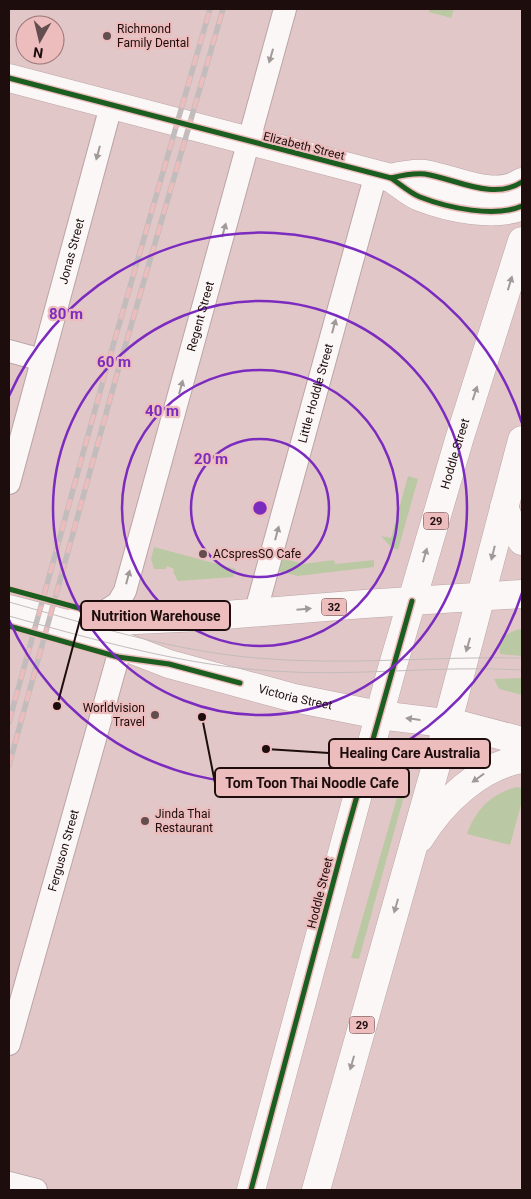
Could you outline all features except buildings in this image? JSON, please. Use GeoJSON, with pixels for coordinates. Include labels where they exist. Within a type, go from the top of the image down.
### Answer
{"type":"FeatureCollection","features":[{"type":"Feature","properties":{"kind":"main road","name":"Elizabeth Street"},"geometry":{"type":"LineString","coordinates":[[9,78],[247,142],[383,176],[422,198],[480,212],[507,211],[522,206]]}},
{"type":"Feature","properties":{"kind":"main road","name":"Elizabeth Street"},"geometry":{"type":"LineString","coordinates":[[383,176],[426,174],[493,190],[506,189],[522,182]]}},
{"type":"Feature","properties":{"kind":"main road","name":"Hoddle Street"},"geometry":{"type":"LineString","coordinates":[[251,1190],[380,714],[459,440],[522,241]]}},
{"type":"Feature","properties":{"kind":"main road","name":"29"},"geometry":{"type":"LineString","coordinates":[[316,1190],[447,723],[522,440]]}},
{"type":"Feature","properties":{"kind":"main road"},"geometry":{"type":"LineString","coordinates":[[504,507],[512,528],[522,541]]}},
{"type":"Feature","properties":{"kind":"main road","name":"32"},"geometry":{"type":"LineString","coordinates":[[9,589],[101,614],[138,619]]}},
{"type":"Feature","properties":{"kind":"main road","name":"32"},"geometry":{"type":"LineString","coordinates":[[481,598],[522,594]]}},
{"type":"Feature","properties":{"kind":"main road","name":"Victoria Street"},"geometry":{"type":"LineString","coordinates":[[63,623],[255,614],[481,598]]}},
{"type":"Feature","properties":{"kind":"main road","name":"Victoria Street"},"geometry":{"type":"LineString","coordinates":[[9,609],[63,623],[169,664],[316,704],[447,723]]}},
{"type":"Feature","properties":{"kind":"main road","name":"32"},"geometry":{"type":"LineString","coordinates":[[9,626],[118,657],[169,664]]}},
{"type":"Feature","properties":{"kind":"main road","name":"32"},"geometry":{"type":"LineString","coordinates":[[447,723],[522,741]]}},
{"type":"Feature","properties":{"kind":"main road"},"geometry":{"type":"LineString","coordinates":[[409,859],[428,826],[463,789],[496,766],[522,759]]}},
{"type":"Feature","properties":{"kind":"street","name":"Regent Street"},"geometry":{"type":"LineString","coordinates":[[101,614],[118,603],[125,591],[285,9]]}},
{"type":"Feature","properties":{"kind":"street","name":"Jonas Street"},"geometry":{"type":"LineString","coordinates":[[9,483],[111,106]]}},
{"type":"Feature","properties":{"kind":"street","name":"Little Hoddle Street"},"geometry":{"type":"LineString","coordinates":[[255,614],[383,176]]}},
{"type":"Feature","properties":{"kind":"street"},"geometry":{"type":"LineString","coordinates":[[9,351],[42,360]]}},
{"type":"Feature","properties":{"kind":"street","name":"Ferguson Street"},"geometry":{"type":"LineString","coordinates":[[9,1044],[118,657]]}},
{"type":"Feature","properties":{"kind":"street"},"geometry":{"type":"LineString","coordinates":[[9,1183],[36,1190]]}},
{"type":"Feature","properties":{"kind":"green space"},"geometry":{"type":"Polygon","coordinates":[[[430,9],[454,9],[451,18],[429,12],[430,9]]]}},
{"type":"Feature","properties":{"kind":"green space"},"geometry":{"type":"Polygon","coordinates":[[[408,476],[418,479],[398,550],[391,547],[381,536],[391,538],[408,476]]]}},
{"type":"Feature","properties":{"kind":"green space"},"geometry":{"type":"Polygon","coordinates":[[[154,547],[236,569],[233,577],[178,581],[173,572],[174,569],[167,566],[166,569],[154,569],[151,559],[154,547]]]}},
{"type":"Feature","properties":{"kind":"green space"},"geometry":{"type":"Polygon","coordinates":[[[282,558],[303,564],[334,560],[335,564],[374,560],[374,567],[298,576],[278,571],[282,558]]]}},
{"type":"Feature","properties":{"kind":"green space"},"geometry":{"type":"Polygon","coordinates":[[[522,629],[522,656],[500,654],[500,644],[505,636],[513,631],[522,629]]]}},
{"type":"Feature","properties":{"kind":"green space"},"geometry":{"type":"Polygon","coordinates":[[[522,678],[522,695],[499,689],[494,679],[522,678]]]}},
{"type":"Feature","properties":{"kind":"green space"},"geometry":{"type":"Polygon","coordinates":[[[403,777],[409,778],[359,959],[351,958],[403,777]]]}},
{"type":"Feature","properties":{"kind":"green space"},"geometry":{"type":"Polygon","coordinates":[[[517,787],[522,788],[522,801],[510,845],[467,834],[475,817],[492,798],[517,787]]]}},
{"type":"Feature","properties":{"kind":"tram line"},"geometry":{"type":"LineString","coordinates":[[9,602],[132,636],[225,655],[323,661],[522,658]]}},
{"type":"Feature","properties":{"kind":"tram line"},"geometry":{"type":"LineString","coordinates":[[9,616],[139,650],[238,668],[334,673],[460,669],[522,670]]}},
{"type":"Feature","properties":{"kind":"railway"},"geometry":{"type":"LineString","coordinates":[[9,722],[106,370],[210,9]]}},
{"type":"Feature","properties":{"kind":"railway"},"geometry":{"type":"LineString","coordinates":[[9,765],[117,374],[223,9]]}},
{"type":"Feature","properties":{"kind":"cycle path"},"geometry":{"type":"LineString","coordinates":[[9,78],[391,178],[416,195],[444,205],[485,211],[511,210],[522,206]]}},
{"type":"Feature","properties":{"kind":"cycle path"},"geometry":{"type":"LineString","coordinates":[[391,178],[408,174],[425,174],[487,189],[511,187],[522,182]]}},
{"type":"Feature","properties":{"kind":"cycle path"},"geometry":{"type":"LineString","coordinates":[[9,589],[101,614],[138,619]]}},
{"type":"Feature","properties":{"kind":"cycle path"},"geometry":{"type":"LineString","coordinates":[[251,1190],[344,842],[412,601]]}},
{"type":"Feature","properties":{"kind":"cycle path"},"geometry":{"type":"LineString","coordinates":[[9,626],[118,657],[169,664],[240,683]]}},
{"type":"Feature","properties":{"kind":"place","name":"Richmond Family Dental"},"geometry":{"type":"Point","coordinates":[107,36]}},
{"type":"Feature","properties":{"kind":"place","name":"ACspresSO Cafe"},"geometry":{"type":"Point","coordinates":[203,554]}},
{"type":"Feature","properties":{"kind":"place","name":"Nutrition Warehouse"},"geometry":{"type":"Point","coordinates":[57,706]}},
{"type":"Feature","properties":{"kind":"place","name":"Worldvision Travel"},"geometry":{"type":"Point","coordinates":[155,715]}},
{"type":"Feature","properties":{"kind":"place","name":"Tom Toon Thai Noodle Cafe"},"geometry":{"type":"Point","coordinates":[202,717]}},
{"type":"Feature","properties":{"kind":"place","name":"Healing Care Australia"},"geometry":{"type":"Point","coordinates":[266,749]}},
{"type":"Feature","properties":{"kind":"place","name":"Jinda Thai Restaurant"},"geometry":{"type":"Point","coordinates":[145,821]}}]}
